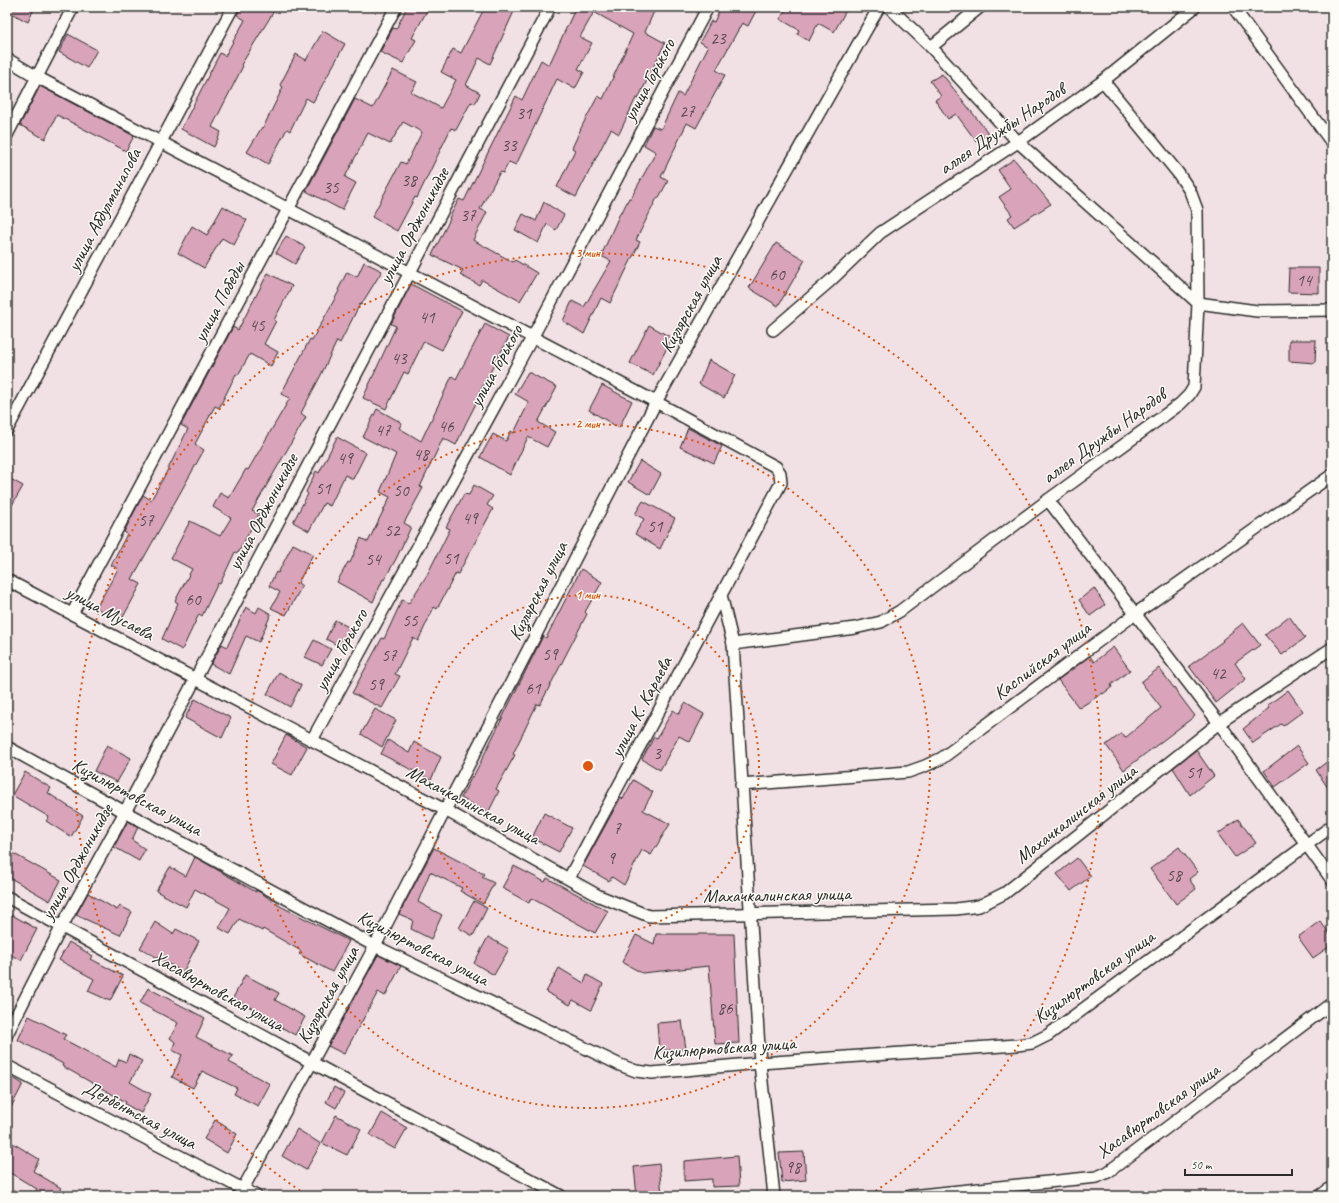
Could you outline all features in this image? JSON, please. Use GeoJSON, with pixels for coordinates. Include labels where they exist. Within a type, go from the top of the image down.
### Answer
{"type":"FeatureCollection","features":[{"type":"Feature","properties":{"kind":"street"},"geometry":{"type":"LineString","coordinates":[[7,135],[73,7]]}},
{"type":"Feature","properties":{"kind":"street","name":"улица Абдулманапова"},"geometry":{"type":"LineString","coordinates":[[7,430],[234,7]]}},
{"type":"Feature","properties":{"kind":"street","name":"улица Победы"},"geometry":{"type":"LineString","coordinates":[[72,614],[396,7]]}},
{"type":"Feature","properties":{"kind":"street","name":"улица Орджоникидзе"},"geometry":{"type":"LineString","coordinates":[[7,1034],[62,926],[125,812],[550,7]]}},
{"type":"Feature","properties":{"kind":"street","name":"улица Горького"},"geometry":{"type":"LineString","coordinates":[[312,740],[532,338],[708,7]]}},
{"type":"Feature","properties":{"kind":"street","name":"Кизлярская улица"},"geometry":{"type":"LineString","coordinates":[[240,1192],[376,946],[656,402],[879,7]]}},
{"type":"Feature","properties":{"kind":"street"},"geometry":{"type":"LineString","coordinates":[[889,7],[931,47],[1018,142],[1198,303],[1257,310],[1332,310]]}},
{"type":"Feature","properties":{"kind":"street"},"geometry":{"type":"LineString","coordinates":[[931,47],[980,7]]}},
{"type":"Feature","properties":{"kind":"street","name":"аллея Дружбы Народов"},"geometry":{"type":"LineString","coordinates":[[774,330],[830,281],[880,233],[1018,142],[1103,81],[1195,7]]}},
{"type":"Feature","properties":{"kind":"street"},"geometry":{"type":"LineString","coordinates":[[1233,7],[1332,143]]}},
{"type":"Feature","properties":{"kind":"street","name":"улица К. Караева"},"geometry":{"type":"LineString","coordinates":[[7,59],[37,77],[161,143],[656,402],[776,467],[780,473],[780,483],[569,878]]}},
{"type":"Feature","properties":{"kind":"street","name":"аллея Дружбы Народов"},"geometry":{"type":"LineString","coordinates":[[733,644],[855,628],[881,622],[900,611],[1048,500],[1180,404],[1190,394],[1194,387],[1198,303],[1198,210],[1190,191],[1178,173],[1103,81]]}},
{"type":"Feature","properties":{"kind":"street","name":"Каспийская улица"},"geometry":{"type":"LineString","coordinates":[[741,784],[908,772],[926,766],[942,758],[1135,614],[1332,476]]}},
{"type":"Feature","properties":{"kind":"street"},"geometry":{"type":"LineString","coordinates":[[1048,500],[1219,723],[1332,880]]}},
{"type":"Feature","properties":{"kind":"street","name":"улица Мусаева"},"geometry":{"type":"LineString","coordinates":[[7,580],[195,678]]}},
{"type":"Feature","properties":{"kind":"street"},"geometry":{"type":"LineString","coordinates":[[721,595],[733,644],[760,1063],[774,1196]]}},
{"type":"Feature","properties":{"kind":"street","name":"Махачкалинская улица"},"geometry":{"type":"LineString","coordinates":[[195,678],[446,810],[599,896],[649,916],[956,909],[979,906],[1005,893],[1219,723],[1332,648]]}},
{"type":"Feature","properties":{"kind":"street","name":"Кизилюртовская улица"},"geometry":{"type":"LineString","coordinates":[[7,747],[376,946],[620,1065],[636,1071],[652,1073],[760,1063],[1010,1046],[1032,1043],[1048,1035],[1332,826]]}},
{"type":"Feature","properties":{"kind":"street","name":"Хасавюртовская улица"},"geometry":{"type":"LineString","coordinates":[[7,897],[561,1196]]}},
{"type":"Feature","properties":{"kind":"street","name":"Хасавюртовская улица"},"geometry":{"type":"LineString","coordinates":[[910,1196],[1097,1177],[1108,1172],[1332,1003]]}},
{"type":"Feature","properties":{"kind":"street","name":"Дербентская улица"},"geometry":{"type":"LineString","coordinates":[[7,1066],[240,1192],[256,1196]]}},
{"type":"Feature","properties":{"kind":"street"},"geometry":{"type":"LineString","coordinates":[[1320,1196],[1332,1187]]}},
{"type":"Feature","properties":{"kind":"building"},"geometry":{"type":"Polygon","coordinates":[[[7,7],[35,7],[28,22],[7,11],[7,7]]]}},
{"type":"Feature","properties":{"kind":"building"},"geometry":{"type":"Polygon","coordinates":[[[242,7],[267,7],[274,11],[241,65],[243,66],[212,127],[221,132],[214,147],[181,129],[220,53],[225,56],[245,20],[237,15],[242,7]]]}},
{"type":"Feature","properties":{"kind":"building"},"geometry":{"type":"Polygon","coordinates":[[[407,7],[429,7],[412,38],[416,40],[403,63],[380,52],[393,28],[396,29],[407,7]]]}},
{"type":"Feature","properties":{"kind":"building"},"geometry":{"type":"Polygon","coordinates":[[[485,7],[516,7],[490,64],[479,58],[466,85],[480,93],[475,104],[471,102],[456,130],[451,128],[417,198],[415,197],[397,231],[372,217],[401,162],[406,164],[422,132],[403,122],[390,144],[368,133],[345,177],[356,183],[342,210],[306,191],[355,99],[373,108],[393,70],[417,82],[411,92],[441,108],[456,80],[441,72],[453,49],[461,53],[485,7]]]}},
{"type":"Feature","properties":{"kind":"building"},"geometry":{"type":"Polygon","coordinates":[[[576,7],[656,7],[645,32],[665,43],[619,134],[611,129],[576,197],[557,187],[575,150],[572,148],[583,124],[598,96],[603,99],[633,34],[594,12],[580,37],[592,43],[578,69],[584,72],[575,89],[557,79],[516,165],[509,162],[503,173],[500,172],[480,209],[487,212],[473,240],[513,262],[515,260],[537,273],[520,301],[482,280],[479,285],[460,275],[463,270],[432,255],[459,199],[464,201],[516,96],[522,100],[541,60],[549,65],[576,7]]]}},
{"type":"Feature","properties":{"kind":"building"},"geometry":{"type":"Polygon","coordinates":[[[721,7],[758,7],[748,26],[742,23],[716,70],[725,75],[696,128],[687,123],[661,177],[668,181],[658,199],[657,198],[636,240],[640,242],[610,303],[601,298],[584,334],[563,321],[572,301],[584,307],[611,261],[601,256],[621,211],[622,212],[629,198],[631,198],[656,152],[644,145],[653,126],[661,129],[678,93],[683,96],[708,47],[700,42],[711,21],[714,22],[721,7]]]}},
{"type":"Feature","properties":{"kind":"building"},"geometry":{"type":"Polygon","coordinates":[[[787,7],[848,7],[834,32],[818,23],[809,41],[797,34],[799,30],[780,19],[787,7]]]}},
{"type":"Feature","properties":{"kind":"building"},"geometry":{"type":"Polygon","coordinates":[[[323,31],[345,44],[313,102],[306,98],[290,131],[287,129],[268,164],[247,152],[262,127],[263,128],[283,87],[280,85],[296,54],[306,60],[323,31]]]}},
{"type":"Feature","properties":{"kind":"building"},"geometry":{"type":"Polygon","coordinates":[[[68,34],[97,50],[87,68],[59,52],[68,34]]]}},
{"type":"Feature","properties":{"kind":"building"},"geometry":{"type":"Polygon","coordinates":[[[942,74],[989,134],[976,141],[956,114],[948,119],[935,100],[941,96],[930,81],[942,74]]]}},
{"type":"Feature","properties":{"kind":"building"},"geometry":{"type":"Polygon","coordinates":[[[40,86],[134,136],[126,151],[57,115],[45,139],[20,125],[40,86]]]}},
{"type":"Feature","properties":{"kind":"building"},"geometry":{"type":"Polygon","coordinates":[[[1014,159],[1051,204],[1014,227],[1008,218],[1012,215],[999,197],[1011,189],[998,170],[1014,159]]]}},
{"type":"Feature","properties":{"kind":"building"},"geometry":{"type":"Polygon","coordinates":[[[544,202],[564,215],[556,230],[547,224],[538,243],[515,230],[523,214],[536,221],[544,202]]]}},
{"type":"Feature","properties":{"kind":"building"},"geometry":{"type":"Polygon","coordinates":[[[223,206],[247,220],[234,245],[222,238],[204,268],[178,253],[192,226],[207,235],[223,206]]]}},
{"type":"Feature","properties":{"kind":"building"},"geometry":{"type":"Polygon","coordinates":[[[286,236],[305,247],[295,264],[276,253],[286,236]]]}},
{"type":"Feature","properties":{"kind":"building"},"geometry":{"type":"Polygon","coordinates":[[[776,243],[805,260],[778,306],[749,288],[776,243]]]}},
{"type":"Feature","properties":{"kind":"building"},"geometry":{"type":"Polygon","coordinates":[[[364,262],[382,271],[361,305],[360,304],[340,343],[337,341],[301,413],[306,417],[252,511],[259,514],[238,553],[235,552],[220,584],[218,583],[202,616],[199,614],[182,650],[162,639],[178,603],[175,601],[192,569],[171,558],[190,521],[220,536],[231,518],[213,507],[220,493],[229,498],[246,469],[248,470],[290,398],[281,394],[310,339],[312,340],[339,291],[338,290],[347,272],[357,277],[364,262]]]}},
{"type":"Feature","properties":{"kind":"building"},"geometry":{"type":"Polygon","coordinates":[[[1289,268],[1319,268],[1319,293],[1288,292],[1289,268]]]}},
{"type":"Feature","properties":{"kind":"building"},"geometry":{"type":"Polygon","coordinates":[[[268,273],[292,286],[274,320],[276,321],[264,344],[278,352],[271,366],[250,354],[238,375],[236,374],[219,408],[215,406],[195,444],[204,450],[132,579],[141,584],[121,621],[96,608],[118,569],[111,565],[127,534],[124,532],[143,495],[151,500],[188,429],[181,425],[233,327],[238,330],[268,273]]]}},
{"type":"Feature","properties":{"kind":"building"},"geometry":{"type":"Polygon","coordinates":[[[411,284],[462,311],[442,350],[424,341],[408,374],[404,372],[386,409],[363,398],[396,326],[391,324],[411,284]]]}},
{"type":"Feature","properties":{"kind":"building"},"geometry":{"type":"Polygon","coordinates":[[[485,324],[509,337],[479,393],[481,394],[456,445],[443,438],[420,487],[423,488],[404,523],[411,527],[396,559],[384,580],[383,579],[373,602],[337,582],[348,562],[350,563],[361,538],[368,542],[390,497],[380,492],[396,454],[363,437],[377,409],[402,423],[399,428],[421,441],[452,376],[456,379],[485,324]]]}},
{"type":"Feature","properties":{"kind":"building"},"geometry":{"type":"Polygon","coordinates":[[[649,325],[672,338],[653,375],[630,363],[649,325]]]}},
{"type":"Feature","properties":{"kind":"building"},"geometry":{"type":"Polygon","coordinates":[[[1289,340],[1316,340],[1315,363],[1289,361],[1289,340]]]}},
{"type":"Feature","properties":{"kind":"building"},"geometry":{"type":"Polygon","coordinates":[[[709,360],[735,375],[724,398],[699,384],[709,360]]]}},
{"type":"Feature","properties":{"kind":"building"},"geometry":{"type":"Polygon","coordinates":[[[528,372],[557,387],[538,422],[555,432],[547,447],[528,437],[510,475],[480,457],[493,434],[506,441],[511,431],[514,433],[529,402],[515,394],[528,372]]]}},
{"type":"Feature","properties":{"kind":"building"},"geometry":{"type":"Polygon","coordinates":[[[602,385],[632,401],[619,428],[589,410],[602,385]]]}},
{"type":"Feature","properties":{"kind":"building"},"geometry":{"type":"Polygon","coordinates":[[[688,428],[722,446],[714,463],[680,447],[688,428]]]}},
{"type":"Feature","properties":{"kind":"building"},"geometry":{"type":"Polygon","coordinates":[[[337,437],[366,453],[353,479],[345,475],[330,506],[324,503],[309,531],[293,522],[308,494],[306,492],[316,471],[319,473],[337,437]]]}},
{"type":"Feature","properties":{"kind":"building"},"geometry":{"type":"Polygon","coordinates":[[[640,461],[661,474],[650,495],[628,482],[640,461]]]}},
{"type":"Feature","properties":{"kind":"building"},"geometry":{"type":"Polygon","coordinates":[[[7,477],[23,486],[7,514],[7,477]]]}},
{"type":"Feature","properties":{"kind":"building"},"geometry":{"type":"Polygon","coordinates":[[[474,485],[493,496],[487,505],[493,509],[458,574],[456,573],[437,609],[434,607],[418,641],[413,638],[395,674],[400,676],[382,708],[352,693],[382,638],[384,639],[402,600],[409,603],[427,575],[450,529],[446,527],[464,494],[469,495],[474,485]]]}},
{"type":"Feature","properties":{"kind":"building"},"geometry":{"type":"Polygon","coordinates":[[[643,501],[675,518],[660,549],[635,534],[644,519],[635,514],[643,501]]]}},
{"type":"Feature","properties":{"kind":"building"},"geometry":{"type":"Polygon","coordinates":[[[293,544],[313,554],[298,583],[302,586],[286,615],[271,608],[280,592],[269,586],[276,572],[278,573],[293,544]]]}},
{"type":"Feature","properties":{"kind":"building"},"geometry":{"type":"Polygon","coordinates":[[[581,569],[602,582],[585,612],[587,614],[540,705],[537,704],[513,754],[515,755],[496,789],[499,791],[488,813],[461,798],[472,776],[473,777],[543,636],[546,638],[581,569]]]}},
{"type":"Feature","properties":{"kind":"building"},"geometry":{"type":"Polygon","coordinates":[[[1094,588],[1105,605],[1090,616],[1079,600],[1094,588]]]}},
{"type":"Feature","properties":{"kind":"building"},"geometry":{"type":"Polygon","coordinates":[[[246,607],[256,613],[259,607],[271,614],[259,642],[246,636],[229,674],[211,664],[222,644],[227,647],[246,607]]]}},
{"type":"Feature","properties":{"kind":"building"},"geometry":{"type":"Polygon","coordinates":[[[1289,616],[1305,638],[1282,655],[1265,635],[1289,616]]]}},
{"type":"Feature","properties":{"kind":"building"},"geometry":{"type":"Polygon","coordinates":[[[335,620],[354,630],[344,649],[326,639],[335,620]]]}},
{"type":"Feature","properties":{"kind":"building"},"geometry":{"type":"Polygon","coordinates":[[[1243,623],[1260,645],[1235,663],[1246,679],[1216,703],[1189,666],[1223,641],[1222,640],[1243,623]]]}},
{"type":"Feature","properties":{"kind":"building"},"geometry":{"type":"Polygon","coordinates":[[[314,640],[331,649],[322,665],[305,657],[314,640]]]}},
{"type":"Feature","properties":{"kind":"building"},"geometry":{"type":"Polygon","coordinates":[[[1113,647],[1130,670],[1111,685],[1112,687],[1103,694],[1079,708],[1058,680],[1090,656],[1094,662],[1113,647]]]}},
{"type":"Feature","properties":{"kind":"building"},"geometry":{"type":"Polygon","coordinates":[[[1159,668],[1195,716],[1124,770],[1106,745],[1122,733],[1125,738],[1161,708],[1141,682],[1159,668]]]}},
{"type":"Feature","properties":{"kind":"building"},"geometry":{"type":"Polygon","coordinates":[[[279,672],[301,685],[290,707],[267,694],[279,672]]]}},
{"type":"Feature","properties":{"kind":"building"},"geometry":{"type":"Polygon","coordinates":[[[1288,690],[1303,711],[1283,726],[1281,724],[1253,743],[1243,729],[1269,708],[1267,706],[1288,690]]]}},
{"type":"Feature","properties":{"kind":"building"},"geometry":{"type":"Polygon","coordinates":[[[195,699],[231,718],[222,738],[185,718],[195,699]]]}},
{"type":"Feature","properties":{"kind":"building"},"geometry":{"type":"Polygon","coordinates":[[[685,703],[704,714],[690,742],[679,736],[660,770],[642,759],[654,737],[657,738],[673,710],[679,714],[685,703]]]}},
{"type":"Feature","properties":{"kind":"building"},"geometry":{"type":"Polygon","coordinates":[[[375,709],[396,720],[382,747],[361,734],[375,709]]]}},
{"type":"Feature","properties":{"kind":"building"},"geometry":{"type":"Polygon","coordinates":[[[286,735],[307,747],[292,775],[271,764],[286,735]]]}},
{"type":"Feature","properties":{"kind":"building"},"geometry":{"type":"Polygon","coordinates":[[[388,740],[409,753],[414,742],[441,757],[431,780],[381,754],[388,740]]]}},
{"type":"Feature","properties":{"kind":"building"},"geometry":{"type":"Polygon","coordinates":[[[107,745],[131,758],[117,782],[94,771],[107,745]]]}},
{"type":"Feature","properties":{"kind":"building"},"geometry":{"type":"Polygon","coordinates":[[[1297,746],[1309,763],[1275,787],[1264,771],[1297,746]]]}},
{"type":"Feature","properties":{"kind":"building"},"geometry":{"type":"Polygon","coordinates":[[[1196,750],[1214,776],[1190,795],[1173,768],[1196,750]]]}},
{"type":"Feature","properties":{"kind":"building"},"geometry":{"type":"Polygon","coordinates":[[[1332,758],[1332,794],[1316,770],[1332,758]]]}},
{"type":"Feature","properties":{"kind":"building"},"geometry":{"type":"Polygon","coordinates":[[[25,772],[51,788],[48,793],[83,816],[71,837],[46,821],[49,817],[12,795],[25,772]]]}},
{"type":"Feature","properties":{"kind":"building"},"geometry":{"type":"Polygon","coordinates":[[[633,780],[653,792],[643,810],[670,824],[651,855],[642,850],[624,885],[612,877],[609,881],[583,866],[621,797],[623,799],[633,780]]]}},
{"type":"Feature","properties":{"kind":"building"},"geometry":{"type":"Polygon","coordinates":[[[544,813],[572,828],[559,852],[532,838],[544,813]]]}},
{"type":"Feature","properties":{"kind":"building"},"geometry":{"type":"Polygon","coordinates":[[[1238,819],[1256,843],[1235,857],[1218,834],[1238,819]]]}},
{"type":"Feature","properties":{"kind":"building"},"geometry":{"type":"Polygon","coordinates":[[[128,821],[138,827],[132,840],[145,849],[139,861],[114,847],[128,821]]]}},
{"type":"Feature","properties":{"kind":"building"},"geometry":{"type":"Polygon","coordinates":[[[1179,847],[1198,872],[1189,879],[1196,889],[1176,904],[1150,869],[1179,847]]]}},
{"type":"Feature","properties":{"kind":"building"},"geometry":{"type":"Polygon","coordinates":[[[434,848],[484,874],[482,877],[494,883],[483,904],[460,891],[462,888],[430,872],[418,902],[442,915],[431,939],[411,929],[413,920],[399,914],[434,848]]]}},
{"type":"Feature","properties":{"kind":"building"},"geometry":{"type":"Polygon","coordinates":[[[7,850],[61,880],[50,901],[7,876],[7,850]]]}},
{"type":"Feature","properties":{"kind":"building"},"geometry":{"type":"Polygon","coordinates":[[[195,857],[256,892],[256,890],[263,894],[278,905],[349,941],[332,972],[299,954],[301,951],[263,929],[262,931],[239,919],[230,934],[219,928],[230,908],[195,889],[186,907],[156,891],[170,867],[186,876],[195,857]]]}},
{"type":"Feature","properties":{"kind":"building"},"geometry":{"type":"Polygon","coordinates":[[[1077,858],[1091,876],[1071,891],[1057,874],[1077,858]]]}},
{"type":"Feature","properties":{"kind":"building"},"geometry":{"type":"Polygon","coordinates":[[[514,866],[545,882],[547,878],[608,911],[595,933],[531,898],[529,903],[502,888],[514,866]]]}},
{"type":"Feature","properties":{"kind":"building"},"geometry":{"type":"Polygon","coordinates":[[[88,893],[117,910],[120,906],[132,912],[120,935],[76,915],[88,893]]]}},
{"type":"Feature","properties":{"kind":"building"},"geometry":{"type":"Polygon","coordinates":[[[474,901],[487,908],[473,936],[459,928],[474,901]]]}},
{"type":"Feature","properties":{"kind":"building"},"geometry":{"type":"Polygon","coordinates":[[[12,915],[37,929],[21,960],[7,953],[7,925],[12,915]]]}},
{"type":"Feature","properties":{"kind":"building"},"geometry":{"type":"Polygon","coordinates":[[[1320,921],[1332,937],[1332,945],[1313,958],[1298,937],[1320,921]]]}},
{"type":"Feature","properties":{"kind":"building"},"geometry":{"type":"Polygon","coordinates":[[[155,922],[173,934],[176,929],[199,941],[183,972],[140,948],[155,922]]]}},
{"type":"Feature","properties":{"kind":"building"},"geometry":{"type":"Polygon","coordinates":[[[656,934],[734,934],[739,1043],[715,1044],[709,966],[642,973],[622,962],[636,935],[654,944],[656,934]]]}},
{"type":"Feature","properties":{"kind":"building"},"geometry":{"type":"Polygon","coordinates":[[[488,937],[509,949],[494,975],[474,963],[488,937]]]}},
{"type":"Feature","properties":{"kind":"building"},"geometry":{"type":"Polygon","coordinates":[[[69,942],[93,956],[91,959],[123,976],[110,1001],[88,991],[94,979],[59,960],[69,942]]]}},
{"type":"Feature","properties":{"kind":"building"},"geometry":{"type":"Polygon","coordinates":[[[378,955],[401,966],[385,996],[378,992],[344,1054],[328,1046],[378,955]]]}},
{"type":"Feature","properties":{"kind":"building"},"geometry":{"type":"Polygon","coordinates":[[[559,968],[584,983],[587,975],[603,984],[591,1010],[573,1000],[570,1005],[546,992],[559,968]]]}},
{"type":"Feature","properties":{"kind":"building"},"geometry":{"type":"Polygon","coordinates":[[[245,975],[279,993],[275,1000],[305,1017],[295,1035],[274,1023],[275,1021],[233,998],[245,975]]]}},
{"type":"Feature","properties":{"kind":"building"},"geometry":{"type":"Polygon","coordinates":[[[148,988],[205,1018],[196,1037],[233,1056],[229,1062],[270,1084],[258,1106],[234,1094],[237,1088],[202,1071],[193,1088],[172,1077],[182,1055],[172,1050],[175,1042],[170,1038],[178,1023],[140,1003],[148,988]]]}},
{"type":"Feature","properties":{"kind":"building"},"geometry":{"type":"Polygon","coordinates":[[[29,1016],[66,1035],[63,1039],[116,1067],[119,1059],[126,1062],[129,1054],[142,1061],[130,1082],[151,1094],[141,1113],[125,1104],[126,1102],[62,1066],[63,1064],[18,1040],[29,1016]]]}},
{"type":"Feature","properties":{"kind":"building"},"geometry":{"type":"Polygon","coordinates":[[[682,1021],[686,1049],[659,1051],[657,1023],[682,1021]]]}},
{"type":"Feature","properties":{"kind":"building"},"geometry":{"type":"Polygon","coordinates":[[[7,1074],[23,1084],[7,1115],[7,1074]]]}},
{"type":"Feature","properties":{"kind":"building"},"geometry":{"type":"Polygon","coordinates":[[[334,1087],[344,1093],[336,1108],[326,1102],[334,1087]]]}},
{"type":"Feature","properties":{"kind":"building"},"geometry":{"type":"Polygon","coordinates":[[[382,1113],[407,1128],[395,1149],[370,1135],[382,1113]]]}},
{"type":"Feature","properties":{"kind":"building"},"geometry":{"type":"Polygon","coordinates":[[[336,1115],[361,1129],[347,1155],[322,1143],[336,1115]]]}},
{"type":"Feature","properties":{"kind":"building"},"geometry":{"type":"Polygon","coordinates":[[[215,1120],[237,1134],[227,1153],[204,1139],[215,1120]]]}},
{"type":"Feature","properties":{"kind":"building"},"geometry":{"type":"Polygon","coordinates":[[[297,1129],[321,1144],[306,1170],[282,1156],[297,1129]]]}},
{"type":"Feature","properties":{"kind":"building"},"geometry":{"type":"Polygon","coordinates":[[[11,1142],[39,1159],[33,1171],[61,1188],[57,1196],[33,1196],[37,1189],[7,1171],[7,1150],[11,1142]]]}},
{"type":"Feature","properties":{"kind":"building"},"geometry":{"type":"Polygon","coordinates":[[[804,1152],[806,1180],[782,1182],[779,1153],[804,1152]]]}},
{"type":"Feature","properties":{"kind":"building"},"geometry":{"type":"Polygon","coordinates":[[[737,1156],[739,1186],[712,1187],[712,1179],[684,1181],[684,1161],[737,1156]]]}},
{"type":"Feature","properties":{"kind":"building"},"geometry":{"type":"Polygon","coordinates":[[[659,1164],[662,1195],[637,1196],[634,1167],[659,1164]]]}}]}
